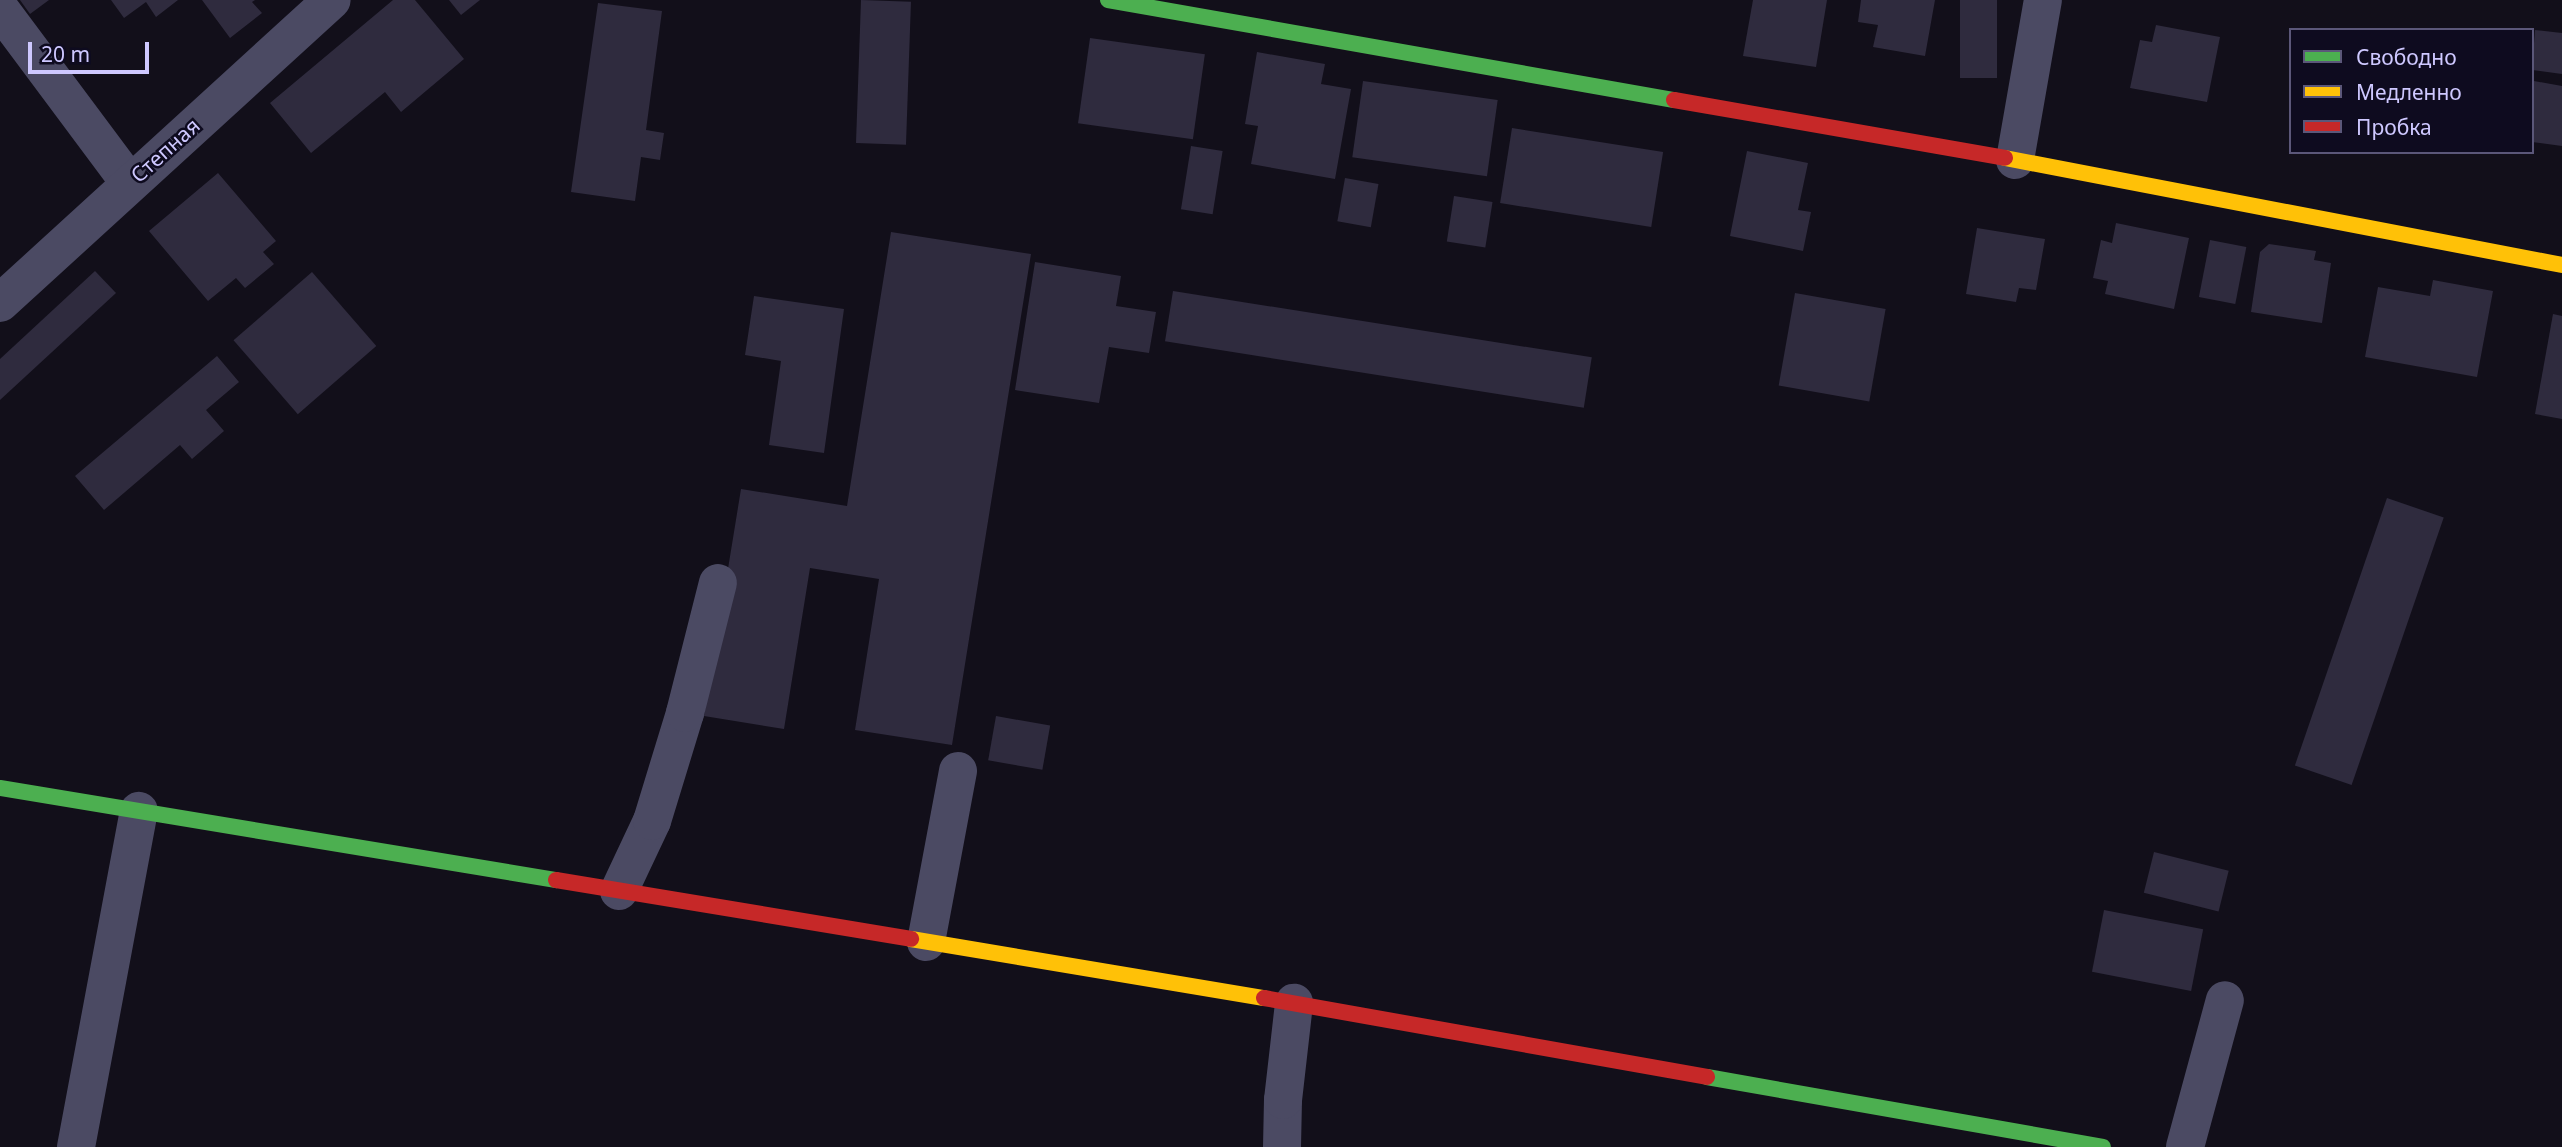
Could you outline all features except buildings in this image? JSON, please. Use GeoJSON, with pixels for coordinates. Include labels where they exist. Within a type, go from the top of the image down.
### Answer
{"type":"FeatureCollection","features":[{"type":"Feature","properties":{"kind":"street","name":"Степная"},"geometry":{"type":"LineString","coordinates":[[0,303],[129,182],[332,0]]}},
{"type":"Feature","properties":{"kind":"street"},"geometry":{"type":"LineString","coordinates":[[1108,0],[2015,160],[2338,225],[2562,265]]}},
{"type":"Feature","properties":{"kind":"street"},"geometry":{"type":"LineString","coordinates":[[2015,160],[2043,0]]}},
{"type":"Feature","properties":{"kind":"street"},"geometry":{"type":"LineString","coordinates":[[0,9],[129,182]]}},
{"type":"Feature","properties":{"kind":"street"},"geometry":{"type":"LineString","coordinates":[[619,891],[652,821],[685,713],[718,583]]}},
{"type":"Feature","properties":{"kind":"street"},"geometry":{"type":"LineString","coordinates":[[926,942],[958,771]]}},
{"type":"Feature","properties":{"kind":"street"},"geometry":{"type":"LineString","coordinates":[[0,788],[1294,1003],[2104,1147]]}},
{"type":"Feature","properties":{"kind":"street"},"geometry":{"type":"LineString","coordinates":[[76,1147],[139,811]]}},
{"type":"Feature","properties":{"kind":"street"},"geometry":{"type":"LineString","coordinates":[[2185,1147],[2225,1000]]}},
{"type":"Feature","properties":{"kind":"street"},"geometry":{"type":"LineString","coordinates":[[1282,1147],[1283,1100],[1294,1003]]}},
{"type":"Feature","properties":{"kind":"traffic: fast"},"geometry":{"type":"LineString","coordinates":[[1108,0],[1674,100]]}},
{"type":"Feature","properties":{"kind":"traffic: fast"},"geometry":{"type":"LineString","coordinates":[[0,788],[556,880]]}},
{"type":"Feature","properties":{"kind":"traffic: fast"},"geometry":{"type":"LineString","coordinates":[[1707,1077],[2103,1147]]}},
{"type":"Feature","properties":{"kind":"traffic: slow"},"geometry":{"type":"LineString","coordinates":[[2005,158],[2562,265]]}},
{"type":"Feature","properties":{"kind":"traffic: slow"},"geometry":{"type":"LineString","coordinates":[[911,939],[1264,998]]}},
{"type":"Feature","properties":{"kind":"traffic: jam"},"geometry":{"type":"LineString","coordinates":[[1674,100],[2005,158]]}},
{"type":"Feature","properties":{"kind":"traffic: jam"},"geometry":{"type":"LineString","coordinates":[[556,880],[911,939]]}},
{"type":"Feature","properties":{"kind":"traffic: jam"},"geometry":{"type":"LineString","coordinates":[[1264,998],[1707,1077]]}}]}
